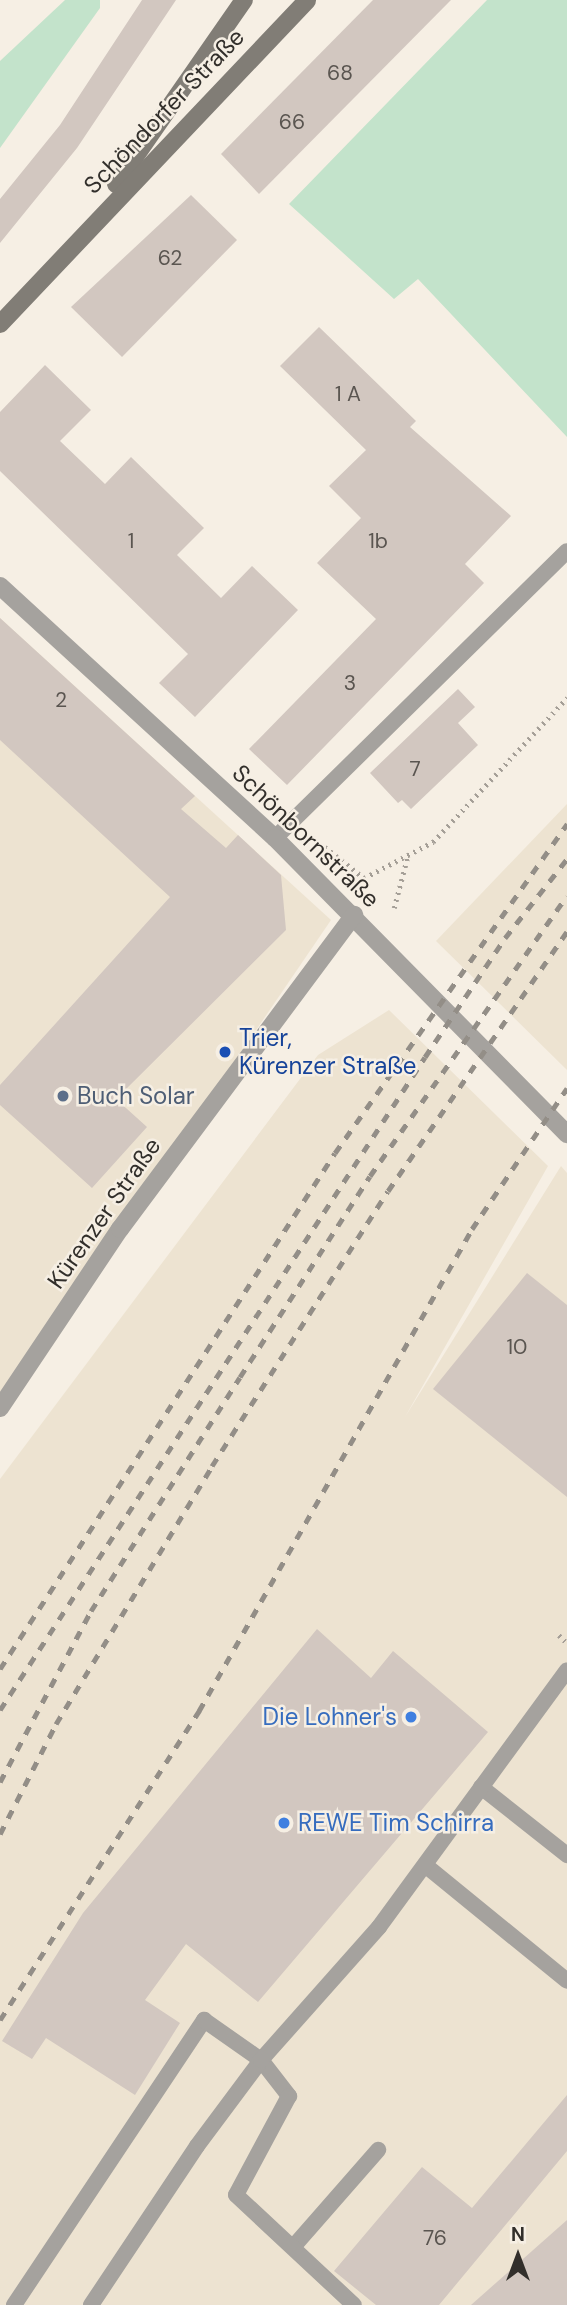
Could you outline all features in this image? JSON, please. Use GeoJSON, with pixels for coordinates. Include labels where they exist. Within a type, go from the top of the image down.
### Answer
{"type":"FeatureCollection","features":[{"type":"Feature","properties":{"kind":"main road","name":"Schöndorfer Straße"},"geometry":{"type":"LineString","coordinates":[[86,227],[244,0]]}},
{"type":"Feature","properties":{"kind":"main road","name":"Schöndorfer Straße"},"geometry":{"type":"LineString","coordinates":[[0,324],[86,227],[307,0]]}},
{"type":"Feature","properties":{"kind":"street","name":"Schönbornstraße"},"geometry":{"type":"LineString","coordinates":[[0,586],[275,838],[354,915],[567,1134]]}},
{"type":"Feature","properties":{"kind":"street","name":"Kürenzer Straße"},"geometry":{"type":"LineString","coordinates":[[0,1408],[120,1229],[354,915]]}},
{"type":"Feature","properties":{"kind":"lane"},"geometry":{"type":"LineString","coordinates":[[275,838],[567,551]]}},
{"type":"Feature","properties":{"kind":"lane"},"geometry":{"type":"LineString","coordinates":[[91,2305],[261,2060],[379,1927],[567,1670]]}},
{"type":"Feature","properties":{"kind":"lane"},"geometry":{"type":"LineString","coordinates":[[481,1787],[567,1854]]}},
{"type":"Feature","properties":{"kind":"lane"},"geometry":{"type":"LineString","coordinates":[[425,1865],[567,1981]]}},
{"type":"Feature","properties":{"kind":"lane"},"geometry":{"type":"LineString","coordinates":[[14,2305],[204,2020],[261,2060],[289,2096],[236,2195],[295,2246],[354,2305]]}},
{"type":"Feature","properties":{"kind":"lane"},"geometry":{"type":"LineString","coordinates":[[295,2246],[378,2150]]}},
{"type":"Feature","properties":{"kind":"path"},"geometry":{"type":"LineString","coordinates":[[325,847],[364,878],[433,842],[567,698]]}},
{"type":"Feature","properties":{"kind":"path"},"geometry":{"type":"LineString","coordinates":[[394,908],[408,854]]}},
{"type":"Feature","properties":{"kind":"path"},"geometry":{"type":"LineString","coordinates":[[559,1635],[567,1643]]}},
{"type":"Feature","properties":{"kind":"shaded area"},"geometry":{"type":"Polygon","coordinates":[[[0,618],[331,920],[0,1406],[0,618]]]}},
{"type":"Feature","properties":{"kind":"shaded area"},"geometry":{"type":"Polygon","coordinates":[[[567,804],[567,1070],[436,941],[567,804]]]}},
{"type":"Feature","properties":{"kind":"shaded area"},"geometry":{"type":"Polygon","coordinates":[[[389,1010],[548,1166],[405,1417],[561,1166],[567,1173],[567,2305],[0,2305],[0,1479],[318,1055],[389,1010]]]}},
{"type":"Feature","properties":{"kind":"green space"},"geometry":{"type":"Polygon","coordinates":[[[65,0],[100,0],[100,8],[0,148],[0,61],[65,0]]]}},
{"type":"Feature","properties":{"kind":"green space"},"geometry":{"type":"Polygon","coordinates":[[[487,0],[567,0],[567,437],[418,279],[394,299],[289,204],[487,0]]]}},
{"type":"Feature","properties":{"kind":"building"},"geometry":{"type":"Polygon","coordinates":[[[142,0],[176,0],[77,148],[0,243],[0,199],[60,125],[142,0]]]}},
{"type":"Feature","properties":{"kind":"building"},"geometry":{"type":"Polygon","coordinates":[[[373,0],[451,0],[259,194],[221,154],[373,0]]]}},
{"type":"Feature","properties":{"kind":"building"},"geometry":{"type":"Polygon","coordinates":[[[191,195],[237,240],[122,357],[71,307],[191,195]]]}},
{"type":"Feature","properties":{"kind":"building"},"geometry":{"type":"Polygon","coordinates":[[[319,327],[416,421],[410,427],[511,516],[465,564],[484,583],[287,785],[249,749],[376,619],[317,563],[361,518],[329,486],[366,450],[280,366],[319,327]]]}},
{"type":"Feature","properties":{"kind":"building"},"geometry":{"type":"Polygon","coordinates":[[[45,365],[91,410],[60,441],[105,484],[131,457],[204,528],[177,555],[221,598],[252,566],[298,610],[195,717],[159,683],[188,654],[0,471],[0,412],[45,365]]]}},
{"type":"Feature","properties":{"kind":"building"},"geometry":{"type":"Polygon","coordinates":[[[0,618],[195,796],[181,809],[226,848],[238,835],[281,875],[286,930],[116,1099],[147,1127],[92,1188],[0,1105],[0,1085],[170,897],[0,740],[0,618]]]}},
{"type":"Feature","properties":{"kind":"building"},"geometry":{"type":"Polygon","coordinates":[[[458,689],[475,707],[458,723],[478,745],[411,809],[402,800],[398,803],[370,773],[458,689]]]}},
{"type":"Feature","properties":{"kind":"building"},"geometry":{"type":"Polygon","coordinates":[[[527,1273],[567,1305],[567,1497],[433,1389],[527,1273]]]}},
{"type":"Feature","properties":{"kind":"building","name":"REWE Tim Schirra"},"geometry":{"type":"Polygon","coordinates":[[[317,1629],[371,1678],[393,1651],[488,1732],[258,2002],[186,1944],[145,2000],[180,2023],[135,2095],[46,2038],[32,2059],[2,2041],[83,1913],[317,1629]]]}},
{"type":"Feature","properties":{"kind":"building"},"geometry":{"type":"Polygon","coordinates":[[[567,2095],[567,2151],[439,2305],[376,2305],[334,2271],[422,2167],[472,2208],[567,2095]]]}},
{"type":"Feature","properties":{"kind":"building"},"geometry":{"type":"Polygon","coordinates":[[[567,2220],[567,2305],[471,2305],[567,2220]]]}},
{"type":"Feature","properties":{"kind":"railway"},"geometry":{"type":"LineString","coordinates":[[0,1669],[335,1153],[567,824]]}},
{"type":"Feature","properties":{"kind":"railway"},"geometry":{"type":"LineString","coordinates":[[0,1710],[425,1057],[505,938],[567,859]]}},
{"type":"Feature","properties":{"kind":"railway"},"geometry":{"type":"LineString","coordinates":[[0,1782],[91,1611],[240,1377],[370,1176],[567,896]]}},
{"type":"Feature","properties":{"kind":"railway"},"geometry":{"type":"LineString","coordinates":[[0,1834],[56,1724],[212,1466],[388,1191],[567,932]]}},
{"type":"Feature","properties":{"kind":"railway"},"geometry":{"type":"LineString","coordinates":[[0,2020],[199,1711],[472,1229],[567,1088]]}},
{"type":"Feature","properties":{"kind":"place","name":"Trier, Kürenzer Straße"},"geometry":{"type":"Point","coordinates":[225,1052]}},
{"type":"Feature","properties":{"kind":"place","name":"Buch Solar"},"geometry":{"type":"Point","coordinates":[63,1096]}},
{"type":"Feature","properties":{"kind":"place","name":"Die Lohner's"},"geometry":{"type":"Point","coordinates":[411,1717]}},
{"type":"Feature","properties":{"kind":"place","name":"REWE Tim Schirra"},"geometry":{"type":"Point","coordinates":[284,1823]}}]}
